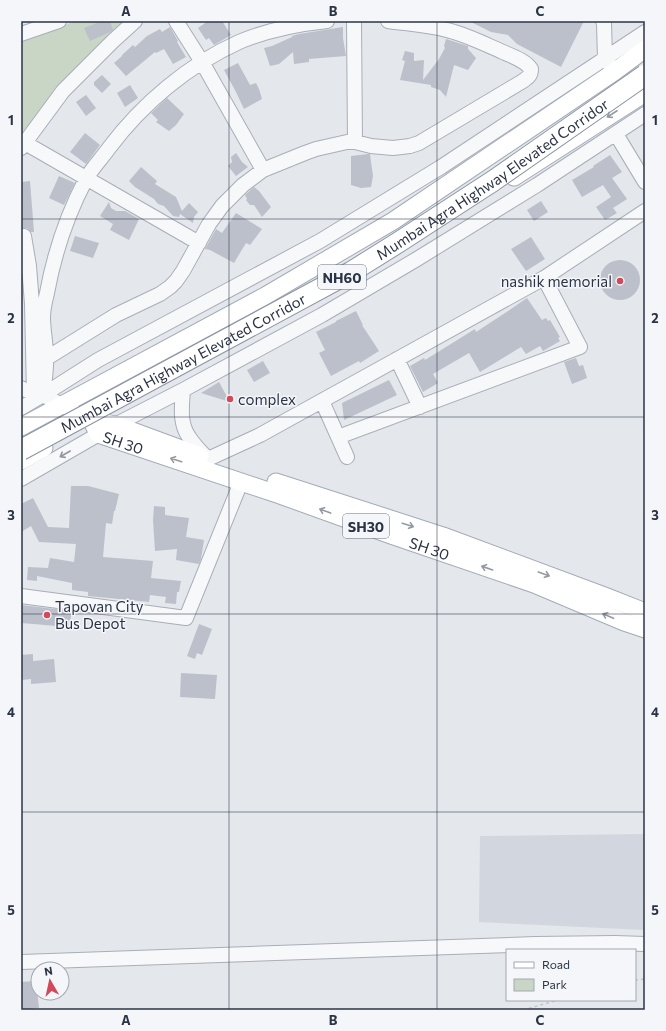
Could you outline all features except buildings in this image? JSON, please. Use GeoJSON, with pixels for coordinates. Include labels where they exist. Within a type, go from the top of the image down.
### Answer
{"type":"FeatureCollection","features":[{"type":"Feature","properties":{"kind":"highway","name":"Mumbai Agra Highway Elevated Corridor"},"geometry":{"type":"LineString","coordinates":[[21,435],[268,304],[395,230],[645,60]]}},
{"type":"Feature","properties":{"kind":"highway","name":"Mumbai Agra Highway Elevated Corridor"},"geometry":{"type":"LineString","coordinates":[[21,450],[350,272],[493,181],[645,75]]}},
{"type":"Feature","properties":{"kind":"main road"},"geometry":{"type":"LineString","coordinates":[[21,427],[265,296],[394,221],[610,65],[645,49]]}},
{"type":"Feature","properties":{"kind":"main road"},"geometry":{"type":"LineString","coordinates":[[21,461],[95,428],[199,364],[382,263],[645,93]]}},
{"type":"Feature","properties":{"kind":"main road","name":"SH 30"},"geometry":{"type":"LineString","coordinates":[[95,428],[116,425],[208,465],[241,482],[534,584],[624,622],[645,629]]}},
{"type":"Feature","properties":{"kind":"main road","name":"SH 30"},"geometry":{"type":"LineString","coordinates":[[95,428],[208,465],[443,536],[645,612]]}},
{"type":"Feature","properties":{"kind":"street"},"geometry":{"type":"LineString","coordinates":[[21,34],[59,21]]}},
{"type":"Feature","properties":{"kind":"street"},"geometry":{"type":"LineString","coordinates":[[135,21],[63,91],[23,145],[86,178],[199,243]]}},
{"type":"Feature","properties":{"kind":"street"},"geometry":{"type":"LineString","coordinates":[[176,21],[202,62],[263,170]]}},
{"type":"Feature","properties":{"kind":"street"},"geometry":{"type":"LineString","coordinates":[[21,408],[32,393],[46,358],[43,316],[49,282],[64,227],[86,178],[117,138],[148,103],[202,62],[227,48],[256,36],[312,22],[327,21]]}},
{"type":"Feature","properties":{"kind":"street"},"geometry":{"type":"LineString","coordinates":[[354,21],[355,142]]}},
{"type":"Feature","properties":{"kind":"street"},"geometry":{"type":"LineString","coordinates":[[46,358],[116,315],[160,294],[170,287],[183,271],[209,224],[222,206],[242,185],[263,170],[305,153],[347,142],[355,142],[385,148],[402,148],[419,143],[523,81],[531,74],[531,69],[526,64],[512,56],[466,36],[423,25],[388,21]]}},
{"type":"Feature","properties":{"kind":"street"},"geometry":{"type":"LineString","coordinates":[[604,22],[610,65]]}},
{"type":"Feature","properties":{"kind":"street"},"geometry":{"type":"LineString","coordinates":[[32,393],[98,360],[320,241],[610,65],[645,32]]}},
{"type":"Feature","properties":{"kind":"street"},"geometry":{"type":"LineString","coordinates":[[116,425],[322,315],[417,259],[616,134],[645,114]]}},
{"type":"Feature","properties":{"kind":"street"},"geometry":{"type":"LineString","coordinates":[[616,134],[645,182]]}},
{"type":"Feature","properties":{"kind":"street"},"geometry":{"type":"LineString","coordinates":[[183,390],[183,424],[188,436],[208,465],[544,278],[645,211]]}},
{"type":"Feature","properties":{"kind":"street"},"geometry":{"type":"LineString","coordinates":[[21,236],[24,236],[32,393]]}},
{"type":"Feature","properties":{"kind":"street"},"geometry":{"type":"LineString","coordinates":[[338,437],[580,348],[544,278]]}},
{"type":"Feature","properties":{"kind":"street"},"geometry":{"type":"LineString","coordinates":[[397,359],[420,407]]}},
{"type":"Feature","properties":{"kind":"street"},"geometry":{"type":"LineString","coordinates":[[21,479],[95,428],[61,406],[32,393]]}},
{"type":"Feature","properties":{"kind":"street"},"geometry":{"type":"LineString","coordinates":[[322,401],[347,457]]}},
{"type":"Feature","properties":{"kind":"street"},"geometry":{"type":"LineString","coordinates":[[21,596],[186,618],[241,482]]}},
{"type":"Feature","properties":{"kind":"street"},"geometry":{"type":"LineString","coordinates":[[21,962],[536,944],[645,944]]}},
{"type":"Feature","properties":{"kind":"path"},"geometry":{"type":"LineString","coordinates":[[523,1010],[554,1001]]}},
{"type":"Feature","properties":{"kind":"shaded area"},"geometry":{"type":"Polygon","coordinates":[[[645,834],[645,930],[479,922],[480,836],[645,834]]]}},
{"type":"Feature","properties":{"kind":"green space"},"geometry":{"type":"Polygon","coordinates":[[[76,21],[130,21],[74,72],[48,99],[21,139],[21,40],[76,21]]]}},
{"type":"Feature","properties":{"kind":"place","name":"nashik memorial"},"geometry":{"type":"Point","coordinates":[620,281]}},
{"type":"Feature","properties":{"kind":"place","name":"complex"},"geometry":{"type":"Point","coordinates":[230,399]}},
{"type":"Feature","properties":{"kind":"place","name":"Tapovan City Bus Depot"},"geometry":{"type":"Point","coordinates":[47,615]}}]}
